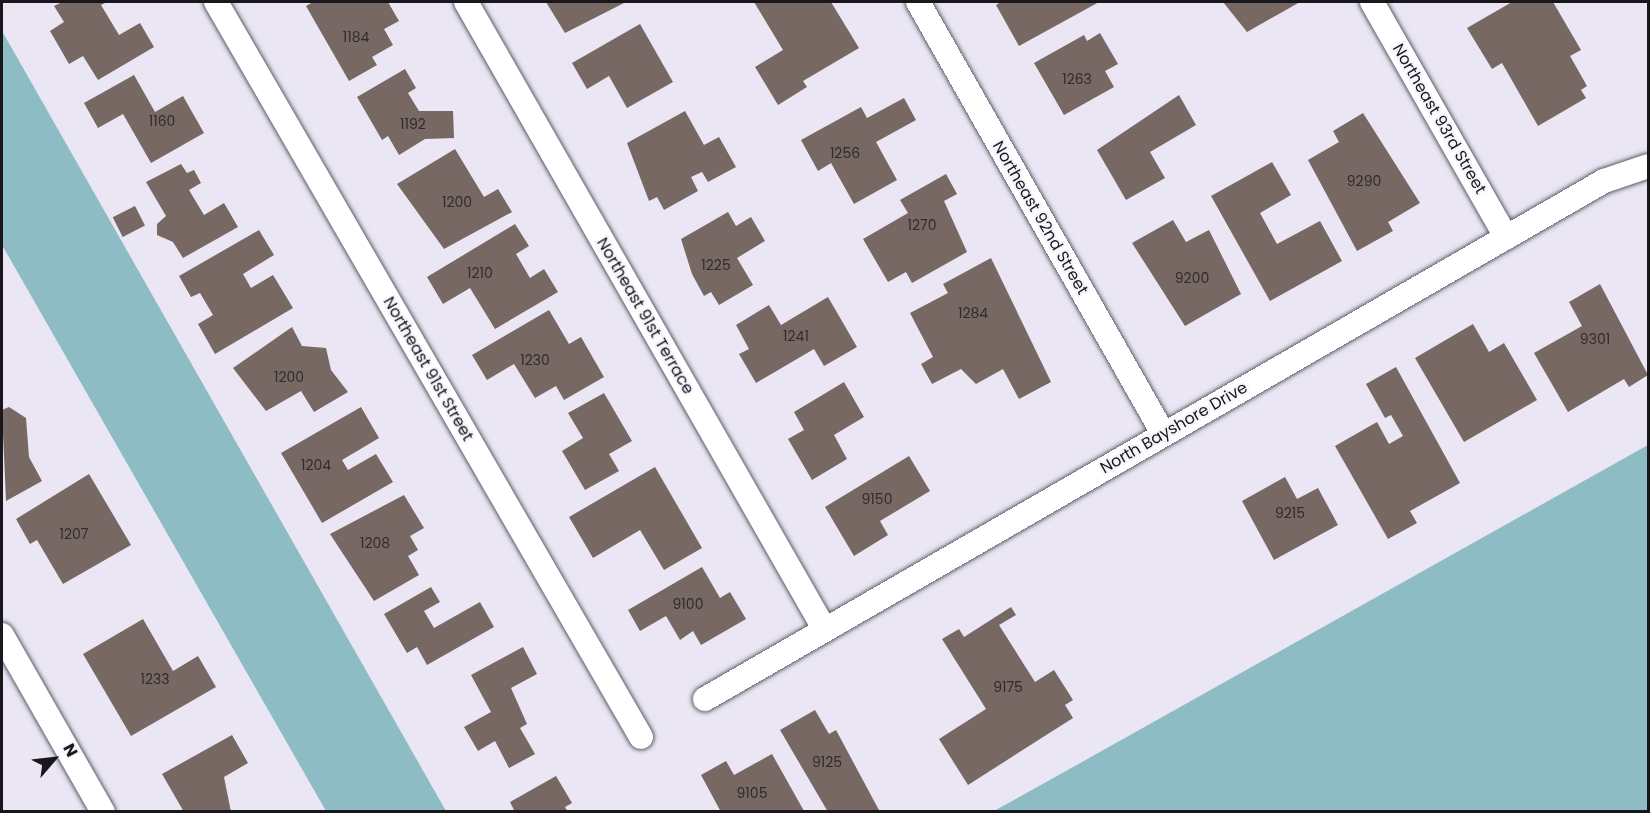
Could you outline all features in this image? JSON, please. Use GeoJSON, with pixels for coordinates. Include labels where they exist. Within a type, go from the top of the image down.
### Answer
{"type":"FeatureCollection","features":[{"type":"Feature","properties":{"kind":"street","name":"Northeast 91st Street"},"geometry":{"type":"LineString","coordinates":[[216,2],[641,737]]}},
{"type":"Feature","properties":{"kind":"street","name":"Northeast 91st Terrace"},"geometry":{"type":"LineString","coordinates":[[465,2],[825,630]]}},
{"type":"Feature","properties":{"kind":"street","name":"Northeast 92nd Street"},"geometry":{"type":"LineString","coordinates":[[918,2],[1163,434]]}},
{"type":"Feature","properties":{"kind":"street","name":"Northeast 93rd Street"},"geometry":{"type":"LineString","coordinates":[[1372,2],[1506,237]]}},
{"type":"Feature","properties":{"kind":"street","name":"North Bayshore Drive"},"geometry":{"type":"LineString","coordinates":[[705,699],[1604,181],[1648,166]]}},
{"type":"Feature","properties":{"kind":"street"},"geometry":{"type":"LineString","coordinates":[[2,635],[103,812]]}},
{"type":"Feature","properties":{"kind":"water"},"geometry":{"type":"Polygon","coordinates":[[[2,31],[446,811],[326,811],[2,245],[2,31]]]}},
{"type":"Feature","properties":{"kind":"water"},"geometry":{"type":"Polygon","coordinates":[[[1648,445],[1648,811],[994,811],[1066,771],[1648,445]]]}},
{"type":"Feature","properties":{"kind":"building"},"geometry":{"type":"Polygon","coordinates":[[[62,2],[107,2],[101,5],[119,35],[140,23],[154,47],[98,80],[83,56],[69,64],[50,31],[64,22],[54,6],[62,2]]]}},
{"type":"Feature","properties":{"kind":"building"},"geometry":{"type":"Polygon","coordinates":[[[313,2],[388,2],[399,21],[384,29],[393,45],[372,57],[377,65],[349,81],[306,6],[313,2]]]}},
{"type":"Feature","properties":{"kind":"building"},"geometry":{"type":"Polygon","coordinates":[[[546,2],[626,2],[565,33],[546,2]]]}},
{"type":"Feature","properties":{"kind":"building"},"geometry":{"type":"Polygon","coordinates":[[[754,2],[831,2],[859,48],[803,81],[807,87],[778,105],[755,67],[783,50],[754,2]]]}},
{"type":"Feature","properties":{"kind":"building"},"geometry":{"type":"Polygon","coordinates":[[[1001,2],[1099,2],[1019,46],[996,5],[1001,2]]]}},
{"type":"Feature","properties":{"kind":"building"},"geometry":{"type":"Polygon","coordinates":[[[1223,2],[1300,2],[1247,32],[1223,2]]]}},
{"type":"Feature","properties":{"kind":"building"},"geometry":{"type":"Polygon","coordinates":[[[1512,2],[1553,2],[1581,50],[1570,56],[1587,86],[1581,90],[1586,98],[1538,126],[1502,63],[1492,69],[1467,28],[1512,2]]]}},
{"type":"Feature","properties":{"kind":"building"},"geometry":{"type":"Polygon","coordinates":[[[640,24],[673,82],[627,108],[609,76],[587,89],[572,63],[640,24]]]}},
{"type":"Feature","properties":{"kind":"building"},"geometry":{"type":"Polygon","coordinates":[[[1100,33],[1118,64],[1105,71],[1114,87],[1064,115],[1034,63],[1084,35],[1087,41],[1100,33]]]}},
{"type":"Feature","properties":{"kind":"building"},"geometry":{"type":"Polygon","coordinates":[[[405,69],[416,88],[408,93],[419,111],[453,111],[454,138],[425,139],[399,155],[388,136],[382,140],[357,97],[405,69]]]}},
{"type":"Feature","properties":{"kind":"building"},"geometry":{"type":"Polygon","coordinates":[[[134,75],[155,112],[183,96],[204,133],[151,163],[123,114],[98,128],[84,103],[134,75]]]}},
{"type":"Feature","properties":{"kind":"building"},"geometry":{"type":"Polygon","coordinates":[[[1179,95],[1196,125],[1150,152],[1165,178],[1126,200],[1097,150],[1179,95]]]}},
{"type":"Feature","properties":{"kind":"building"},"geometry":{"type":"Polygon","coordinates":[[[904,98],[916,120],[876,142],[897,180],[854,204],[831,163],[818,171],[801,140],[861,107],[867,118],[904,98]]]}},
{"type":"Feature","properties":{"kind":"building"},"geometry":{"type":"Polygon","coordinates":[[[685,111],[704,145],[719,137],[736,167],[708,182],[702,172],[691,177],[698,191],[664,210],[657,197],[649,201],[627,143],[685,111]]]}},
{"type":"Feature","properties":{"kind":"building"},"geometry":{"type":"Polygon","coordinates":[[[1363,113],[1420,203],[1388,222],[1393,231],[1357,251],[1308,160],[1339,142],[1333,131],[1363,113]]]}},
{"type":"Feature","properties":{"kind":"building"},"geometry":{"type":"Polygon","coordinates":[[[455,149],[484,197],[498,189],[512,212],[444,249],[397,184],[455,149]]]}},
{"type":"Feature","properties":{"kind":"building"},"geometry":{"type":"Polygon","coordinates":[[[1272,162],[1291,195],[1260,213],[1277,244],[1320,221],[1342,261],[1270,301],[1211,196],[1272,162]]]}},
{"type":"Feature","properties":{"kind":"building"},"geometry":{"type":"Polygon","coordinates":[[[181,164],[187,173],[194,170],[201,183],[189,190],[204,215],[224,203],[238,227],[183,258],[173,242],[157,235],[157,224],[166,216],[146,182],[181,164]]]}},
{"type":"Feature","properties":{"kind":"building"},"geometry":{"type":"Polygon","coordinates":[[[946,174],[957,194],[944,201],[967,252],[912,283],[906,272],[888,282],[863,239],[908,213],[900,200],[946,174]]]}},
{"type":"Feature","properties":{"kind":"building"},"geometry":{"type":"Polygon","coordinates":[[[135,206],[145,226],[123,237],[113,217],[135,206]]]}},
{"type":"Feature","properties":{"kind":"building"},"geometry":{"type":"Polygon","coordinates":[[[728,212],[736,226],[751,217],[765,241],[737,258],[753,285],[719,305],[711,292],[704,296],[692,274],[681,239],[728,212]]]}},
{"type":"Feature","properties":{"kind":"building"},"geometry":{"type":"Polygon","coordinates":[[[1173,220],[1186,242],[1209,230],[1241,294],[1185,326],[1132,243],[1173,220]]]}},
{"type":"Feature","properties":{"kind":"building"},"geometry":{"type":"Polygon","coordinates":[[[515,224],[529,246],[516,254],[530,278],[544,269],[558,292],[495,329],[470,288],[443,304],[427,277],[515,224]]]}},
{"type":"Feature","properties":{"kind":"building"},"geometry":{"type":"Polygon","coordinates":[[[259,230],[274,255],[243,274],[251,288],[273,275],[293,308],[215,354],[198,324],[213,315],[200,293],[191,297],[179,276],[259,230]]]}},
{"type":"Feature","properties":{"kind":"building"},"geometry":{"type":"Polygon","coordinates":[[[991,258],[1051,382],[1019,399],[1003,369],[976,384],[961,369],[932,384],[921,364],[933,357],[910,313],[948,293],[943,284],[991,258]]]}},
{"type":"Feature","properties":{"kind":"building"},"geometry":{"type":"Polygon","coordinates":[[[1600,284],[1648,375],[1629,387],[1624,379],[1568,412],[1534,353],[1582,326],[1569,302],[1600,284]]]}},
{"type":"Feature","properties":{"kind":"building"},"geometry":{"type":"Polygon","coordinates":[[[828,297],[857,347],[824,366],[814,349],[756,383],[739,354],[749,349],[736,325],[769,305],[781,325],[828,297]]]}},
{"type":"Feature","properties":{"kind":"building"},"geometry":{"type":"Polygon","coordinates":[[[549,310],[569,344],[581,337],[604,377],[564,400],[556,386],[535,398],[514,364],[487,380],[472,355],[549,310]]]}},
{"type":"Feature","properties":{"kind":"building"},"geometry":{"type":"Polygon","coordinates":[[[1473,324],[1489,352],[1504,343],[1537,400],[1464,442],[1415,358],[1473,324]]]}},
{"type":"Feature","properties":{"kind":"building"},"geometry":{"type":"Polygon","coordinates":[[[292,327],[302,346],[326,348],[331,370],[348,392],[314,412],[301,391],[266,411],[233,368],[292,327]]]}},
{"type":"Feature","properties":{"kind":"building"},"geometry":{"type":"Polygon","coordinates":[[[1396,367],[1460,483],[1410,511],[1417,523],[1388,539],[1335,446],[1377,422],[1389,444],[1403,436],[1391,415],[1385,418],[1366,384],[1396,367]]]}},
{"type":"Feature","properties":{"kind":"building"},"geometry":{"type":"Polygon","coordinates":[[[844,382],[864,417],[834,435],[847,459],[812,480],[788,439],[804,430],[794,412],[844,382]]]}},
{"type":"Feature","properties":{"kind":"building"},"geometry":{"type":"Polygon","coordinates":[[[604,393],[632,441],[609,454],[619,471],[585,490],[562,451],[583,438],[568,413],[604,393]]]}},
{"type":"Feature","properties":{"kind":"building"},"geometry":{"type":"Polygon","coordinates":[[[9,407],[26,418],[29,457],[42,481],[6,501],[2,410],[9,407]]]}},
{"type":"Feature","properties":{"kind":"building"},"geometry":{"type":"Polygon","coordinates":[[[361,407],[379,438],[342,460],[348,470],[376,454],[393,482],[322,523],[281,453],[361,407]]]}},
{"type":"Feature","properties":{"kind":"building"},"geometry":{"type":"Polygon","coordinates":[[[909,456],[930,491],[880,521],[888,535],[854,556],[825,507],[909,456]]]}},
{"type":"Feature","properties":{"kind":"building"},"geometry":{"type":"Polygon","coordinates":[[[655,467],[702,548],[664,570],[640,530],[593,558],[569,517],[655,467]]]}},
{"type":"Feature","properties":{"kind":"building"},"geometry":{"type":"Polygon","coordinates":[[[89,474],[131,545],[63,584],[37,540],[30,544],[16,519],[89,474]]]}},
{"type":"Feature","properties":{"kind":"building"},"geometry":{"type":"Polygon","coordinates":[[[1285,477],[1297,499],[1318,488],[1338,525],[1274,560],[1242,501],[1285,477]]]}},
{"type":"Feature","properties":{"kind":"building"},"geometry":{"type":"Polygon","coordinates":[[[404,495],[424,528],[410,536],[418,550],[408,556],[419,575],[374,601],[330,534],[404,495]]]}},
{"type":"Feature","properties":{"kind":"building"},"geometry":{"type":"Polygon","coordinates":[[[702,567],[720,598],[730,592],[746,619],[701,645],[693,631],[680,640],[666,616],[640,631],[628,610],[702,567]]]}},
{"type":"Feature","properties":{"kind":"building"},"geometry":{"type":"Polygon","coordinates":[[[431,587],[440,602],[424,611],[434,628],[480,602],[494,627],[427,665],[417,647],[407,653],[384,614],[431,587]]]}},
{"type":"Feature","properties":{"kind":"building"},"geometry":{"type":"Polygon","coordinates":[[[1011,607],[1016,615],[999,625],[1035,682],[1054,670],[1073,700],[1065,705],[1073,718],[968,785],[939,739],[986,709],[942,639],[959,629],[964,637],[1011,607]]]}},
{"type":"Feature","properties":{"kind":"building"},"geometry":{"type":"Polygon","coordinates":[[[143,619],[173,671],[198,656],[216,687],[131,736],[83,654],[143,619]]]}},
{"type":"Feature","properties":{"kind":"building"},"geometry":{"type":"Polygon","coordinates":[[[523,647],[537,674],[511,688],[527,724],[520,728],[535,754],[509,768],[495,741],[478,751],[464,727],[491,712],[471,675],[523,647]]]}},
{"type":"Feature","properties":{"kind":"building"},"geometry":{"type":"Polygon","coordinates":[[[815,710],[829,734],[836,730],[880,812],[828,812],[780,730],[815,710]]]}},
{"type":"Feature","properties":{"kind":"building"},"geometry":{"type":"Polygon","coordinates":[[[232,735],[248,763],[224,777],[231,812],[184,812],[162,774],[232,735]]]}},
{"type":"Feature","properties":{"kind":"building"},"geometry":{"type":"Polygon","coordinates":[[[772,754],[804,811],[721,812],[701,775],[726,761],[734,775],[772,754]]]}},
{"type":"Feature","properties":{"kind":"building"},"geometry":{"type":"Polygon","coordinates":[[[556,776],[572,803],[565,807],[568,812],[515,812],[510,802],[556,776]]]}}]}
